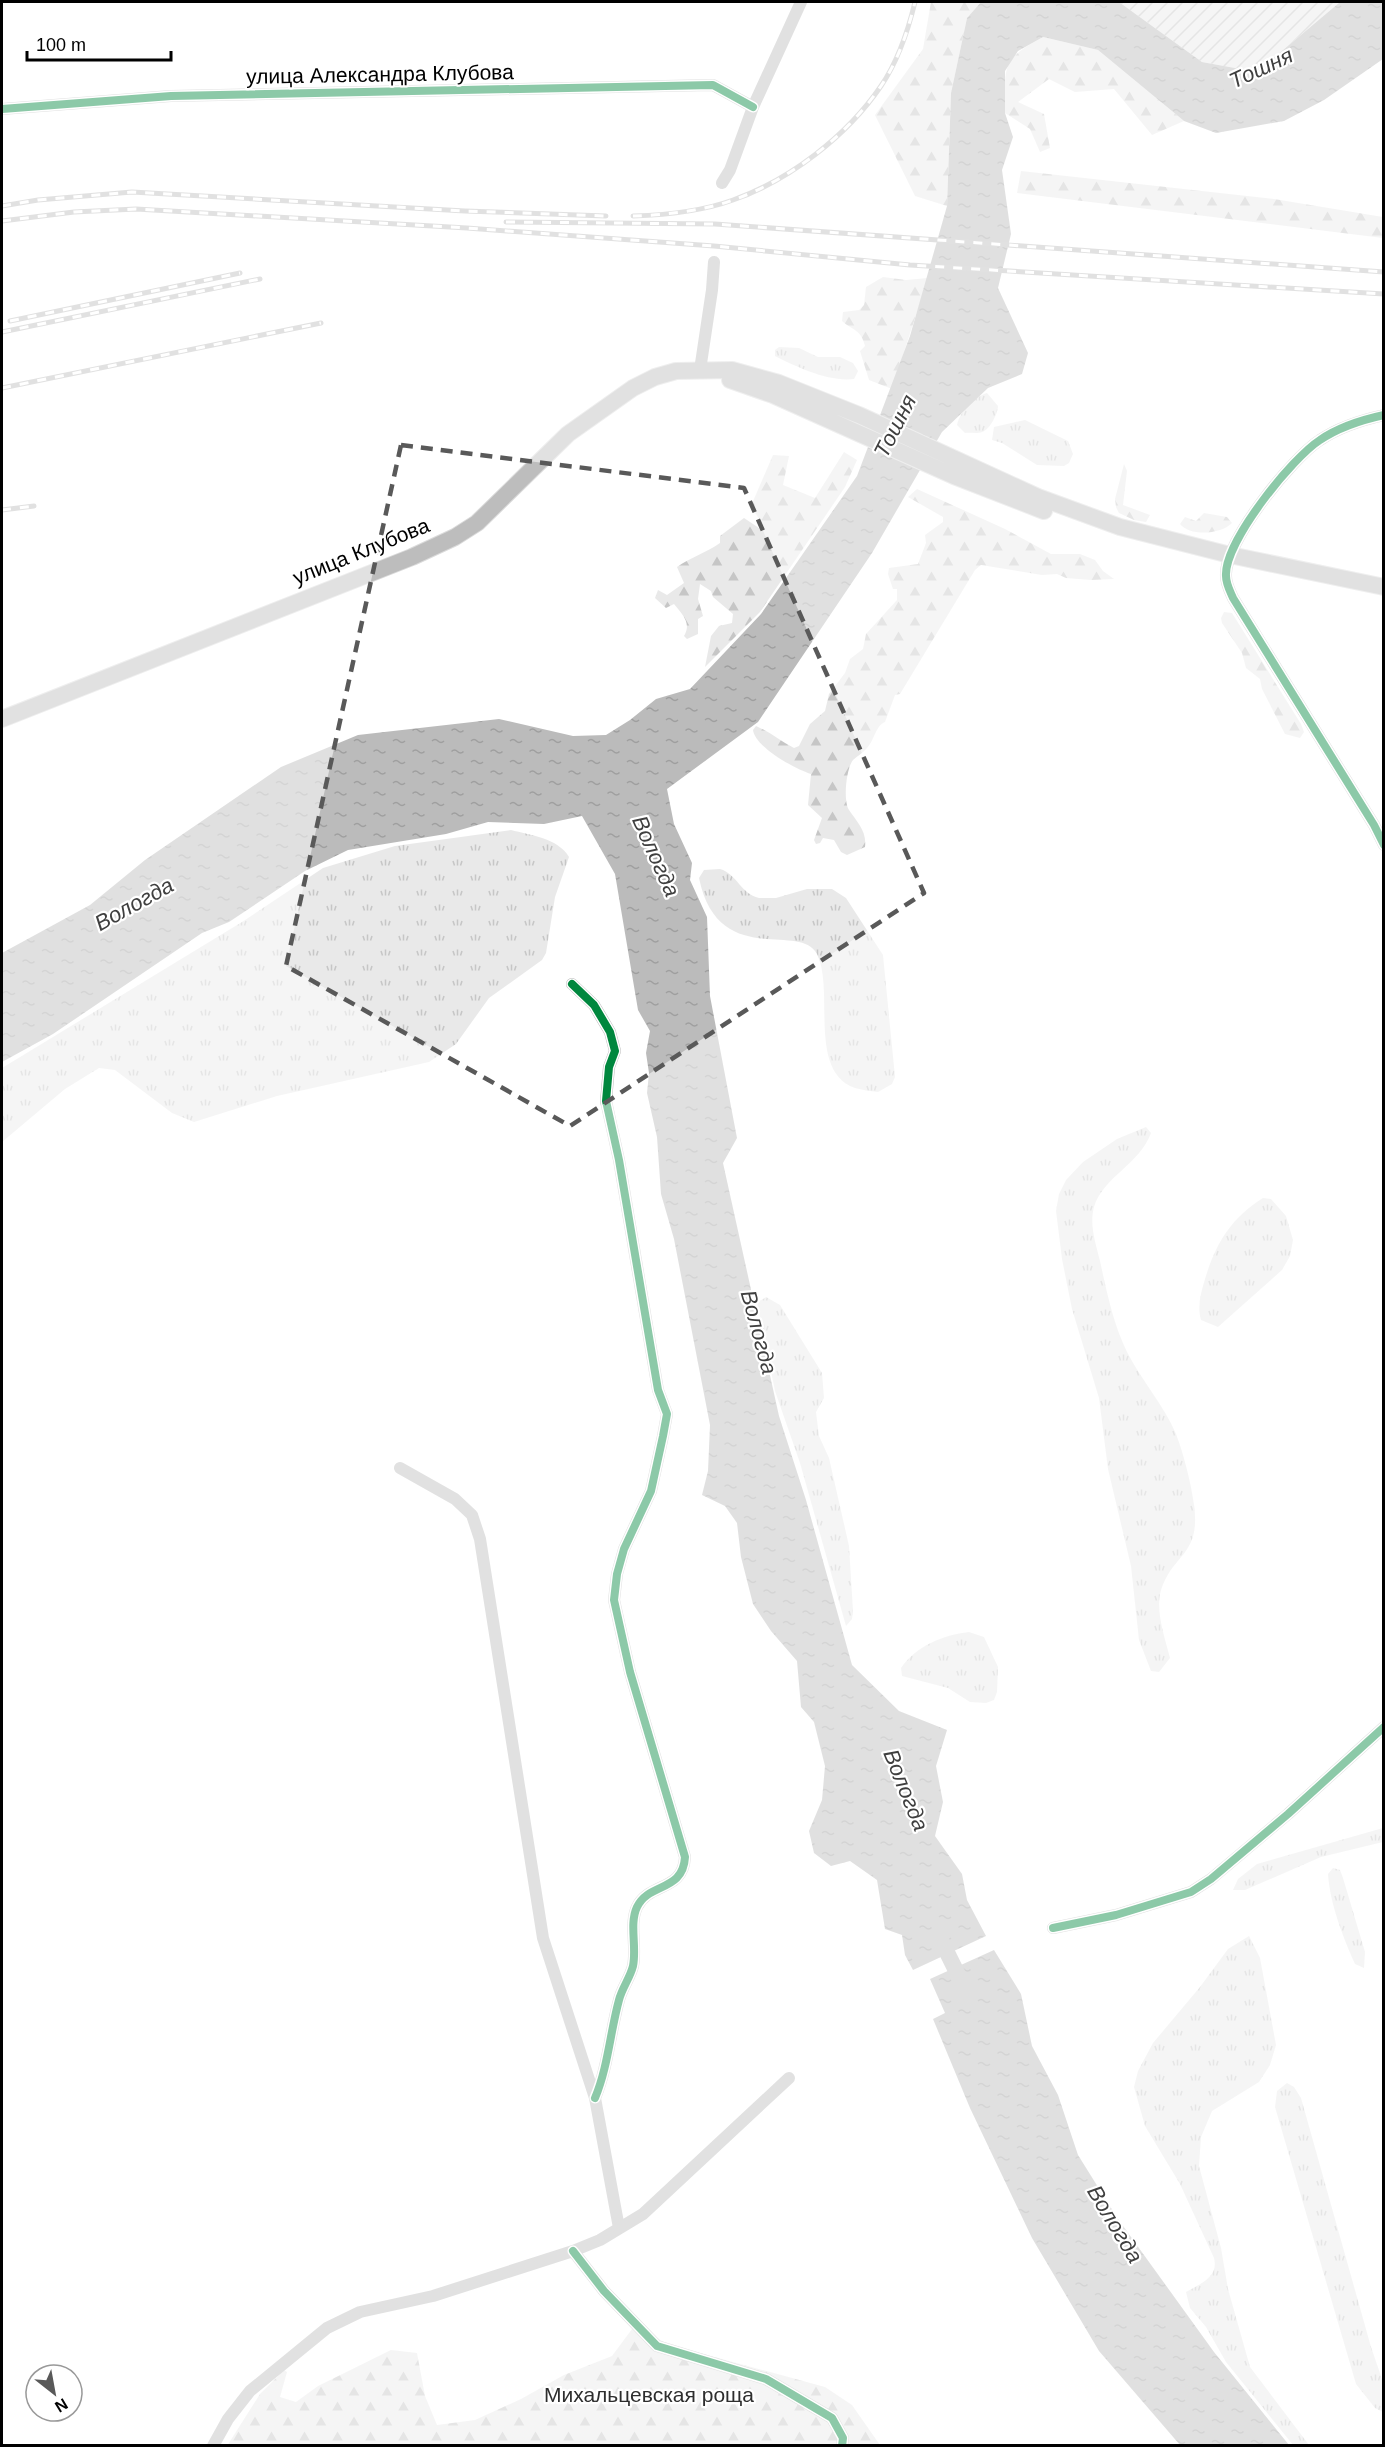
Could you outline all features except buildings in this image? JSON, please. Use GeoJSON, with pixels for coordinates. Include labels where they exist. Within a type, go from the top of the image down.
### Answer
{"type":"FeatureCollection","features":[{"type":"Feature","properties":{"kind":"main road","name":"улица Клубова"},"geometry":{"type":"LineString","coordinates":[[2,719],[443,543],[487,514],[568,434],[614,399],[661,375],[700,370],[732,370],[754,375],[860,415],[958,468]]}},
{"type":"Feature","properties":{"kind":"main road"},"geometry":{"type":"LineString","coordinates":[[700,370],[762,391],[852,431],[958,468],[1111,536],[1183,553],[1230,555],[1383,586]]}},
{"type":"Feature","properties":{"kind":"street"},"geometry":{"type":"LineString","coordinates":[[722,183],[730,170],[753,107],[801,2]]}},
{"type":"Feature","properties":{"kind":"street","name":"улица Александра Клубова"},"geometry":{"type":"LineString","coordinates":[[2,109],[171,96],[713,85],[753,107]]}},
{"type":"Feature","properties":{"kind":"street"},"geometry":{"type":"LineString","coordinates":[[700,370],[714,262]]}},
{"type":"Feature","properties":{"kind":"street"},"geometry":{"type":"LineString","coordinates":[[1383,415],[1336,430],[1302,454],[1243,528],[1230,555],[1226,576],[1233,598],[1374,825],[1383,845]]}},
{"type":"Feature","properties":{"kind":"street"},"geometry":{"type":"LineString","coordinates":[[572,984],[594,1005],[610,1032],[615,1051],[609,1067],[606,1101],[621,1171],[658,1390],[667,1414],[651,1491],[624,1549],[617,1574],[614,1600],[630,1672],[685,1857],[684,1870],[679,1877],[638,1905],[634,1914],[633,1966],[619,1998],[603,2080],[595,2098]]}},
{"type":"Feature","properties":{"kind":"street"},"geometry":{"type":"LineString","coordinates":[[400,1468],[455,1499],[472,1515],[480,1539],[543,1938],[595,2098],[619,2228]]}},
{"type":"Feature","properties":{"kind":"street"},"geometry":{"type":"LineString","coordinates":[[1053,1928],[1116,1915],[1191,1892],[1211,1879],[1264,1834],[1383,1727]]}},
{"type":"Feature","properties":{"kind":"street"},"geometry":{"type":"LineString","coordinates":[[213,2445],[228,2419],[250,2391],[327,2328],[360,2312],[433,2296],[573,2252],[619,2228],[643,2214],[789,2078]]}},
{"type":"Feature","properties":{"kind":"street"},"geometry":{"type":"LineString","coordinates":[[573,2252],[604,2291],[657,2346],[766,2379],[832,2418],[843,2438],[842,2445]]}},
{"type":"Feature","properties":{"kind":"highlighted area"},"geometry":{"type":"Polygon","coordinates":[[[401,445],[744,488],[924,893],[570,1126],[286,966],[401,445]]]}},
{"type":"Feature","properties":{"kind":"green space"},"geometry":{"type":"Polygon","coordinates":[[[931,2],[981,2],[967,18],[951,93],[947,206],[915,196],[875,115],[923,49],[931,2]]]}},
{"type":"Feature","properties":{"kind":"green space"},"geometry":{"type":"Polygon","coordinates":[[[1119,2],[1340,2],[1270,61],[1246,70],[1202,62],[1119,2]]]}},
{"type":"Feature","properties":{"kind":"green space"},"geometry":{"type":"Polygon","coordinates":[[[1043,37],[1098,50],[1184,121],[1152,135],[1114,89],[1075,92],[1049,79],[1018,102],[1044,114],[1050,148],[1040,152],[1030,129],[1005,113],[1005,85],[1008,66],[1012,59],[1043,37]]]}},
{"type":"Feature","properties":{"kind":"green space"},"geometry":{"type":"Polygon","coordinates":[[[1021,171],[1274,199],[1383,217],[1383,238],[1017,193],[1021,171]]]}},
{"type":"Feature","properties":{"kind":"green space"},"geometry":{"type":"Polygon","coordinates":[[[883,277],[906,280],[928,278],[892,389],[869,380],[860,351],[865,346],[863,340],[859,333],[842,321],[843,312],[859,310],[864,305],[866,287],[883,277]]]}},
{"type":"Feature","properties":{"kind":"green space"},"geometry":{"type":"Polygon","coordinates":[[[779,347],[799,348],[818,357],[840,357],[853,363],[858,371],[854,379],[823,376],[775,356],[775,350],[779,347]]]}},
{"type":"Feature","properties":{"kind":"green space"},"geometry":{"type":"Polygon","coordinates":[[[987,393],[998,406],[993,421],[985,431],[965,433],[957,425],[961,415],[973,401],[987,393]]]}},
{"type":"Feature","properties":{"kind":"green space"},"geometry":{"type":"Polygon","coordinates":[[[1025,420],[1068,441],[1073,454],[1069,463],[1064,466],[1037,465],[1002,443],[992,440],[994,427],[1025,420]]]}},
{"type":"Feature","properties":{"kind":"green space"},"geometry":{"type":"Polygon","coordinates":[[[844,452],[857,460],[845,487],[760,612],[705,667],[711,636],[719,626],[732,623],[733,614],[713,597],[711,591],[700,584],[698,599],[703,616],[698,619],[698,634],[687,639],[684,636],[687,627],[683,615],[674,604],[666,608],[655,598],[658,590],[667,595],[684,583],[677,567],[720,543],[720,536],[744,518],[762,530],[764,527],[751,506],[773,455],[789,456],[783,485],[815,498],[844,452]]]}},
{"type":"Feature","properties":{"kind":"green space"},"geometry":{"type":"Polygon","coordinates":[[[1124,464],[1127,471],[1123,505],[1150,515],[1146,522],[1134,520],[1119,513],[1116,507],[1115,499],[1124,464]]]}},
{"type":"Feature","properties":{"kind":"green space"},"geometry":{"type":"Polygon","coordinates":[[[917,489],[1005,529],[1051,554],[1080,554],[1095,560],[1103,571],[1114,579],[1066,578],[1057,574],[1042,575],[981,565],[975,570],[900,694],[895,695],[885,722],[879,726],[867,748],[851,764],[847,777],[847,806],[863,831],[865,847],[847,855],[841,852],[834,840],[823,838],[820,843],[816,844],[814,840],[822,818],[808,805],[811,774],[768,750],[755,737],[753,730],[756,726],[794,748],[799,746],[810,724],[825,711],[829,694],[845,673],[850,659],[863,649],[866,634],[897,600],[897,589],[893,589],[888,574],[889,568],[918,564],[926,543],[925,535],[943,522],[943,517],[908,497],[917,489]]]}},
{"type":"Feature","properties":{"kind":"green space"},"geometry":{"type":"Polygon","coordinates":[[[1204,513],[1227,517],[1232,523],[1221,530],[1206,533],[1191,531],[1180,524],[1185,517],[1196,521],[1204,513]]]}},
{"type":"Feature","properties":{"kind":"green space"},"geometry":{"type":"Polygon","coordinates":[[[1224,612],[1232,613],[1301,724],[1304,732],[1300,738],[1285,734],[1262,689],[1260,679],[1246,668],[1242,653],[1222,623],[1221,618],[1224,612]]]}},
{"type":"Feature","properties":{"kind":"green space"},"geometry":{"type":"Polygon","coordinates":[[[511,830],[551,841],[569,857],[555,897],[546,953],[542,960],[489,998],[456,1044],[429,1062],[277,1096],[194,1122],[172,1113],[115,1070],[99,1068],[65,1089],[2,1142],[2,1068],[242,922],[323,868],[395,846],[511,830]]]}},
{"type":"Feature","properties":{"kind":"green space"},"geometry":{"type":"Polygon","coordinates":[[[720,869],[731,875],[753,896],[759,898],[776,898],[807,889],[832,889],[846,898],[883,955],[895,1077],[892,1084],[878,1092],[855,1088],[840,1079],[831,1065],[827,1048],[822,969],[817,954],[808,945],[740,934],[723,924],[709,906],[699,878],[704,870],[720,869]]]}},
{"type":"Feature","properties":{"kind":"green space"},"geometry":{"type":"Polygon","coordinates":[[[1146,1127],[1151,1133],[1146,1144],[1105,1187],[1094,1207],[1092,1221],[1108,1296],[1118,1330],[1127,1352],[1176,1434],[1187,1469],[1194,1505],[1195,1522],[1190,1545],[1166,1578],[1159,1598],[1163,1633],[1170,1658],[1159,1672],[1151,1671],[1139,1640],[1131,1566],[1108,1469],[1099,1398],[1072,1309],[1062,1259],[1056,1211],[1059,1194],[1066,1180],[1083,1162],[1117,1139],[1146,1127]]]}},
{"type":"Feature","properties":{"kind":"green space"},"geometry":{"type":"Polygon","coordinates":[[[1263,1198],[1271,1199],[1286,1216],[1293,1240],[1290,1256],[1282,1270],[1218,1327],[1201,1320],[1199,1305],[1202,1289],[1214,1254],[1233,1223],[1263,1198]]]}},
{"type":"Feature","properties":{"kind":"green space"},"geometry":{"type":"Polygon","coordinates":[[[766,1297],[780,1305],[822,1373],[824,1398],[816,1412],[819,1436],[829,1458],[849,1546],[853,1611],[852,1619],[846,1626],[800,1463],[775,1391],[757,1303],[766,1297]]]}},
{"type":"Feature","properties":{"kind":"green space"},"geometry":{"type":"Polygon","coordinates":[[[969,1632],[984,1637],[998,1667],[997,1692],[994,1700],[986,1703],[970,1702],[948,1688],[902,1676],[901,1668],[922,1648],[940,1639],[969,1632]]]}},
{"type":"Feature","properties":{"kind":"green space"},"geometry":{"type":"Polygon","coordinates":[[[1383,1828],[1383,1842],[1321,1857],[1245,1890],[1233,1890],[1238,1879],[1257,1864],[1383,1828]]]}},
{"type":"Feature","properties":{"kind":"green space"},"geometry":{"type":"Polygon","coordinates":[[[1333,1868],[1340,1870],[1343,1878],[1365,1952],[1364,1968],[1355,1964],[1338,1920],[1331,1897],[1328,1874],[1333,1868]]]}},
{"type":"Feature","properties":{"kind":"green space"},"geometry":{"type":"Polygon","coordinates":[[[1249,1936],[1260,1958],[1276,2045],[1270,2065],[1259,2082],[1212,2111],[1201,2137],[1199,2166],[1221,2248],[1228,2289],[1250,2367],[1309,2445],[1293,2445],[1226,2362],[1206,2327],[1190,2308],[1186,2292],[1211,2275],[1215,2265],[1214,2258],[1180,2184],[1145,2126],[1134,2087],[1138,2071],[1153,2043],[1200,1987],[1228,1949],[1249,1936]]]}},
{"type":"Feature","properties":{"kind":"green space"},"geometry":{"type":"Polygon","coordinates":[[[1287,2083],[1294,2087],[1301,2098],[1371,2347],[1383,2382],[1383,2412],[1375,2408],[1356,2384],[1275,2107],[1277,2091],[1287,2083]]]}},
{"type":"Feature","properties":{"kind":"green space","name":"Михальцевская роща"},"geometry":{"type":"Polygon","coordinates":[[[635,2325],[667,2344],[825,2387],[852,2405],[880,2445],[227,2446],[260,2394],[284,2370],[287,2372],[280,2397],[296,2402],[318,2386],[391,2350],[417,2353],[425,2396],[437,2425],[475,2420],[521,2399],[564,2375],[612,2356],[635,2325]]]}},
{"type":"Feature","properties":{"kind":"water","name":"Тошня"},"geometry":{"type":"Polygon","coordinates":[[[981,2],[1119,2],[1202,62],[1246,70],[1270,61],[1340,2],[1383,2],[1383,59],[1324,100],[1284,121],[1216,133],[1184,121],[1098,50],[1043,37],[1018,51],[1005,71],[1005,113],[1013,137],[1002,170],[1011,234],[998,288],[1028,353],[1022,374],[988,388],[942,432],[872,553],[758,722],[667,789],[674,824],[692,863],[690,880],[707,917],[710,996],[737,1138],[723,1163],[779,1416],[806,1500],[852,1665],[899,1711],[947,1730],[936,1766],[943,1802],[935,1836],[962,1874],[967,1900],[986,1936],[913,1970],[905,1955],[902,1935],[885,1929],[877,1880],[850,1861],[831,1866],[814,1853],[809,1831],[822,1800],[825,1766],[814,1722],[801,1707],[797,1661],[771,1631],[753,1604],[741,1557],[737,1523],[725,1506],[702,1495],[708,1471],[710,1425],[674,1239],[661,1194],[657,1137],[647,1093],[649,1073],[646,1053],[650,1031],[638,1010],[615,874],[582,816],[544,824],[488,822],[446,834],[348,850],[305,871],[229,922],[202,933],[53,1034],[2,1062],[2,953],[90,905],[145,860],[281,767],[358,735],[499,719],[573,736],[606,735],[630,720],[656,699],[690,689],[761,614],[857,476],[910,336],[947,206],[951,93],[967,18],[981,2]]]}},
{"type":"Feature","properties":{"kind":"water"},"geometry":{"type":"Polygon","coordinates":[[[994,1950],[1021,1994],[1032,2046],[1058,2095],[1078,2155],[1118,2219],[1214,2352],[1289,2445],[1180,2445],[1099,2351],[1032,2238],[970,2108],[933,2019],[945,2013],[930,1979],[994,1950]]]}},
{"type":"Feature","properties":{"kind":"waterway","name":"Вологда"},"geometry":{"type":"LineString","coordinates":[[938,1934],[965,1989]]}},
{"type":"Feature","properties":{"kind":"railway"},"geometry":{"type":"LineString","coordinates":[[633,216],[684,212],[733,200],[775,181],[816,154],[852,122],[881,86],[902,46],[915,2]]}},
{"type":"Feature","properties":{"kind":"railway"},"geometry":{"type":"LineString","coordinates":[[2,206],[38,200],[132,192],[465,211],[606,216]]}},
{"type":"Feature","properties":{"kind":"railway"},"geometry":{"type":"LineString","coordinates":[[2,221],[74,212],[136,209],[467,228],[714,246],[910,265],[1384,294]]}},
{"type":"Feature","properties":{"kind":"railway"},"geometry":{"type":"LineString","coordinates":[[506,222],[715,224],[1384,272]]}},
{"type":"Feature","properties":{"kind":"railway"},"geometry":{"type":"LineString","coordinates":[[10,321],[240,273]]}},
{"type":"Feature","properties":{"kind":"railway"},"geometry":{"type":"LineString","coordinates":[[2,332],[260,279]]}},
{"type":"Feature","properties":{"kind":"railway"},"geometry":{"type":"LineString","coordinates":[[2,388],[321,323]]}},
{"type":"Feature","properties":{"kind":"railway"},"geometry":{"type":"LineString","coordinates":[[2,510],[34,506]]}},
{"type":"Feature","properties":{"kind":"cycle path"},"geometry":{"type":"LineString","coordinates":[[2,109],[171,96],[713,85],[753,107]]}},
{"type":"Feature","properties":{"kind":"cycle path"},"geometry":{"type":"LineString","coordinates":[[1384,415],[1335,431],[1320,440],[1293,464],[1247,523],[1228,561],[1226,576],[1233,598],[1374,825],[1384,845]]}},
{"type":"Feature","properties":{"kind":"cycle path"},"geometry":{"type":"LineString","coordinates":[[572,984],[594,1005],[610,1032],[615,1051],[609,1067],[606,1101],[619,1160],[658,1390],[667,1414],[651,1491],[624,1549],[617,1574],[614,1600],[630,1672],[685,1857],[683,1868],[678,1876],[672,1882],[642,1899],[637,1907],[634,1921],[633,1966],[619,2000],[603,2074],[595,2098]]}},
{"type":"Feature","properties":{"kind":"cycle path"},"geometry":{"type":"LineString","coordinates":[[1053,1928],[1116,1915],[1191,1892],[1211,1879],[1288,1814],[1384,1727]]}},
{"type":"Feature","properties":{"kind":"cycle path"},"geometry":{"type":"LineString","coordinates":[[573,2251],[604,2291],[657,2346],[766,2379],[832,2418],[843,2438],[842,2446]]}}]}
